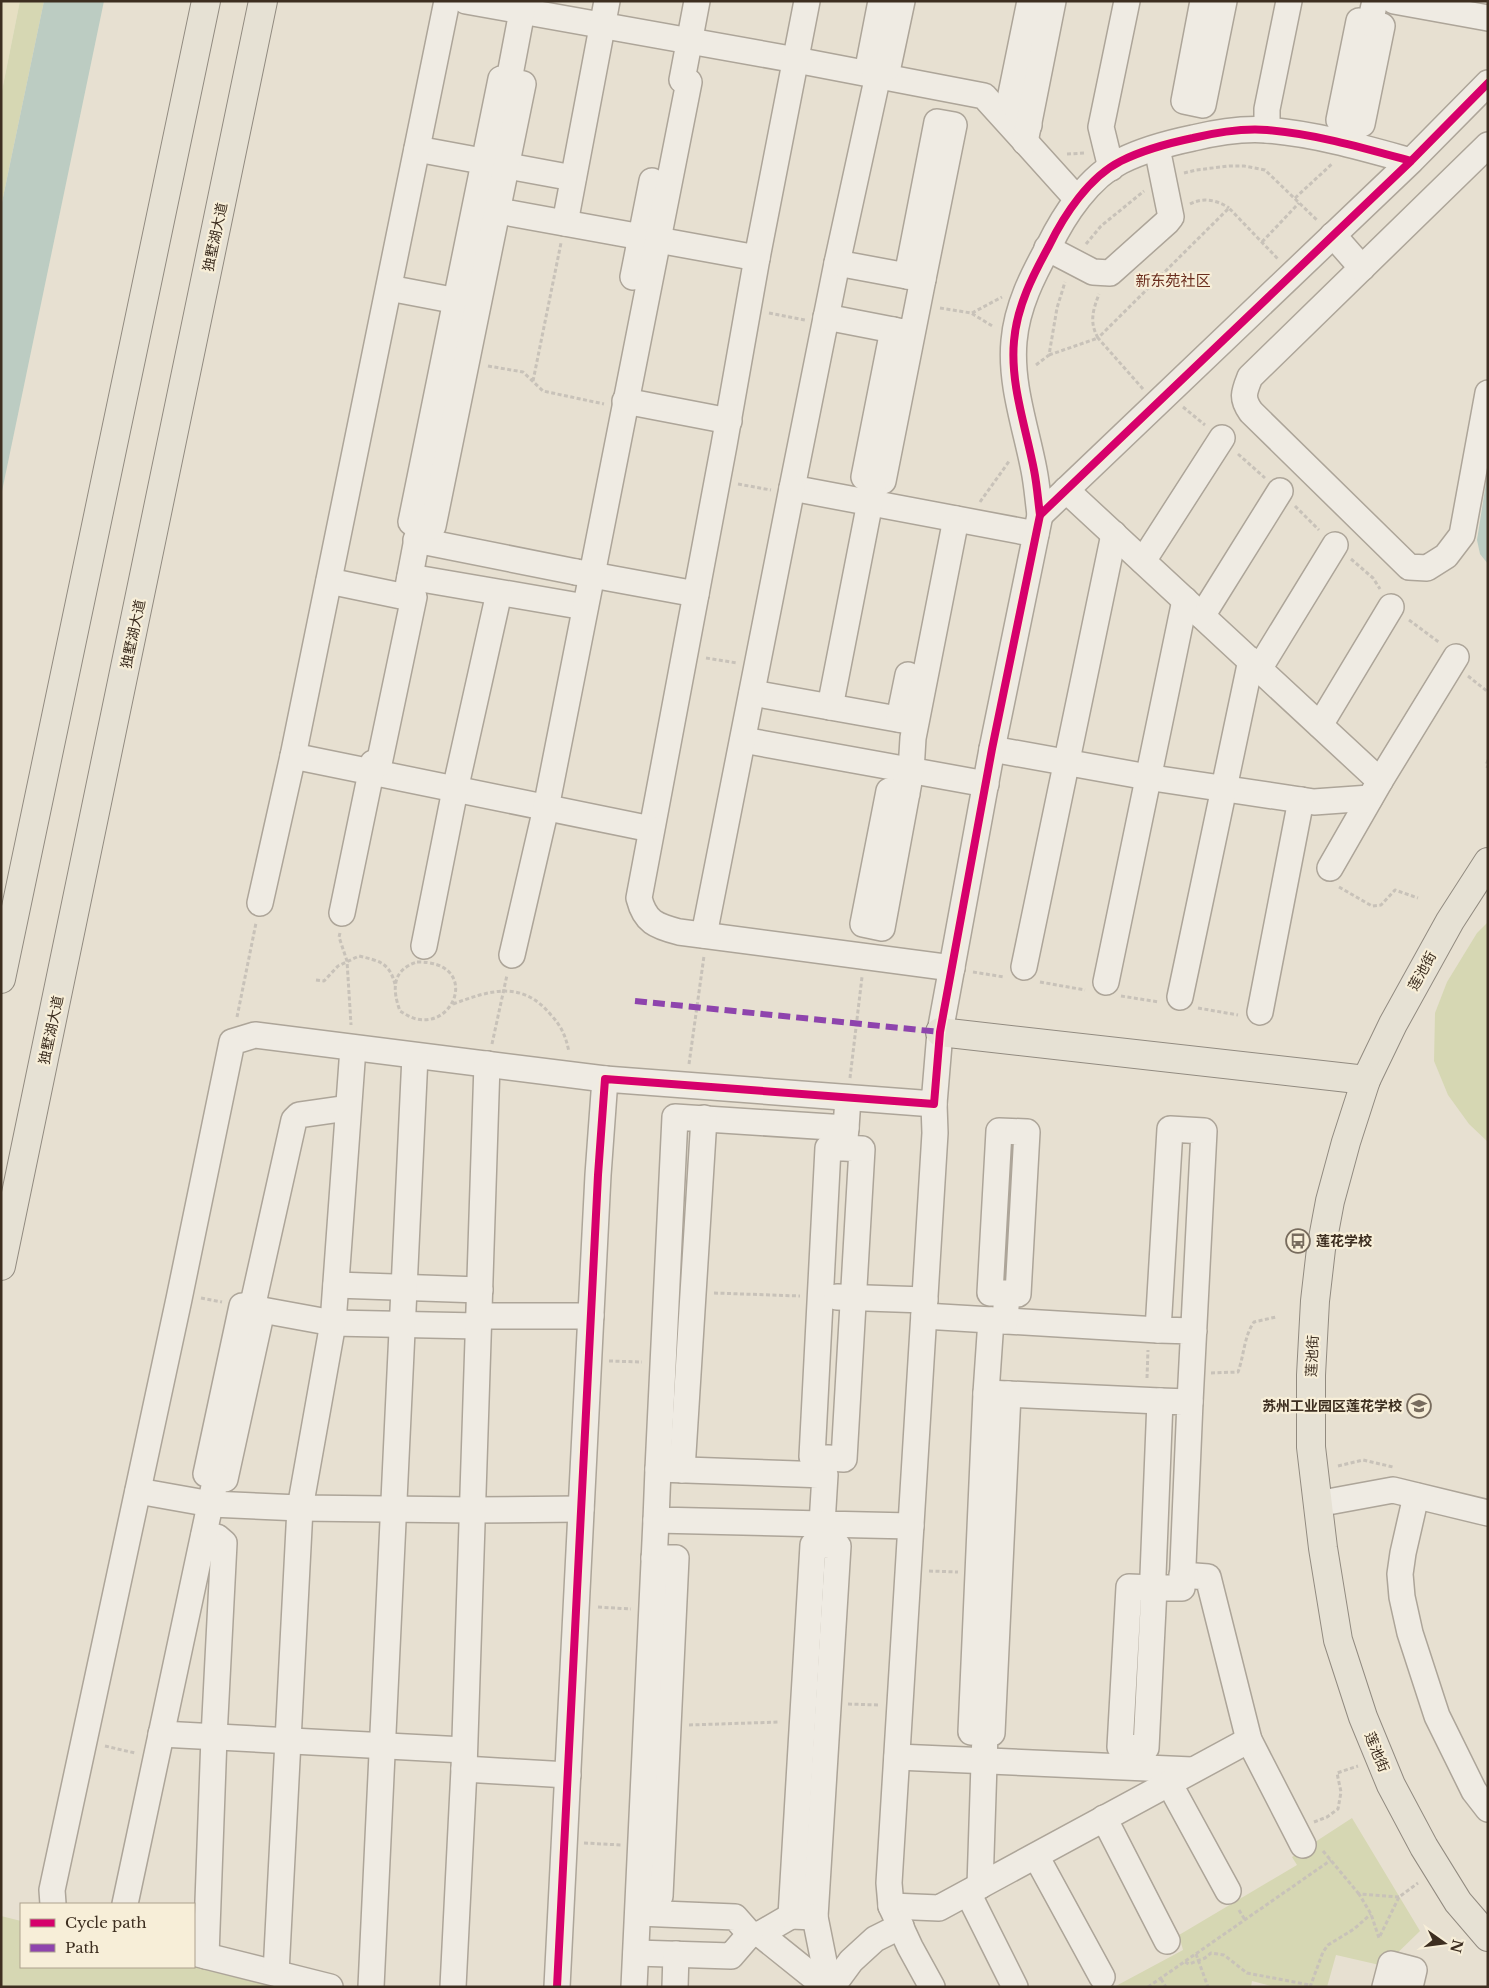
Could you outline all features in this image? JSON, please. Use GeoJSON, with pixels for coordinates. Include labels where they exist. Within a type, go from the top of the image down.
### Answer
{"type":"FeatureCollection","features":[{"type":"Feature","properties":{"kind":"main road"},"geometry":{"type":"LineString","coordinates":[[1,979],[206,1]]}},
{"type":"Feature","properties":{"kind":"main road","name":"独墅湖大道"},"geometry":{"type":"LineString","coordinates":[[1,1266],[263,1]]}},
{"type":"Feature","properties":{"kind":"main road","name":"莲池街"},"geometry":{"type":"LineString","coordinates":[[1488,862],[1450,920],[1424,965],[1366,1080],[1330,1201],[1315,1301],[1311,1375],[1311,1447],[1323,1548],[1338,1640],[1363,1717],[1391,1785],[1424,1847],[1458,1902],[1488,1938]]}},
{"type":"Feature","properties":{"kind":"main road"},"geometry":{"type":"LineString","coordinates":[[940,1032],[1366,1080]]}},
{"type":"Feature","properties":{"kind":"street"},"geometry":{"type":"LineString","coordinates":[[260,902],[293,756],[447,1]]}},
{"type":"Feature","properties":{"kind":"street"},"geometry":{"type":"LineString","coordinates":[[466,1],[523,7],[602,26],[796,60],[879,70],[952,90],[984,96],[1027,133]]}},
{"type":"Feature","properties":{"kind":"street"},"geometry":{"type":"LineString","coordinates":[[565,223],[607,1]]}},
{"type":"Feature","properties":{"kind":"street"},"geometry":{"type":"LineString","coordinates":[[512,955],[546,808],[585,607],[584,574],[650,238],[672,78],[682,80],[697,1]]}},
{"type":"Feature","properties":{"kind":"street"},"geometry":{"type":"LineString","coordinates":[[807,1],[757,258],[718,480],[639,898],[642,912],[655,925],[678,932],[952,968]]}},
{"type":"Feature","properties":{"kind":"street"},"geometry":{"type":"LineString","coordinates":[[879,70],[869,63],[881,1]]}},
{"type":"Feature","properties":{"kind":"street"},"geometry":{"type":"LineString","coordinates":[[879,70],[888,67],[902,1]]}},
{"type":"Feature","properties":{"kind":"street"},"geometry":{"type":"LineString","coordinates":[[1030,1],[1010,99],[1027,133],[1077,199]]}},
{"type":"Feature","properties":{"kind":"street"},"geometry":{"type":"LineString","coordinates":[[1027,133],[1053,1]]}},
{"type":"Feature","properties":{"kind":"street"},"geometry":{"type":"LineString","coordinates":[[1111,168],[1101,127],[1127,1]]}},
{"type":"Feature","properties":{"kind":"street"},"geometry":{"type":"LineString","coordinates":[[1203,1],[1184,101],[1203,105],[1224,1]]}},
{"type":"Feature","properties":{"kind":"street"},"geometry":{"type":"LineString","coordinates":[[1266,130],[1267,110],[1289,1]]}},
{"type":"Feature","properties":{"kind":"street"},"geometry":{"type":"LineString","coordinates":[[1394,1],[1442,6],[1488,18]]}},
{"type":"Feature","properties":{"kind":"street"},"geometry":{"type":"LineString","coordinates":[[523,7],[509,80],[501,79],[495,164],[467,303],[410,522],[418,532],[584,574],[696,594]]}},
{"type":"Feature","properties":{"kind":"street"},"geometry":{"type":"LineString","coordinates":[[1350,137],[1362,124],[1382,26],[1373,12]]}},
{"type":"Feature","properties":{"kind":"street"},"geometry":{"type":"LineString","coordinates":[[705,936],[712,896],[749,742],[752,693],[837,262],[879,70]]}},
{"type":"Feature","properties":{"kind":"street"},"geometry":{"type":"LineString","coordinates":[[1038,525],[1066,490],[1411,161],[1488,83]]}},
{"type":"Feature","properties":{"kind":"street"},"geometry":{"type":"LineString","coordinates":[[830,707],[872,491],[883,481],[903,332],[918,304],[915,278],[954,125],[945,124],[952,90]]}},
{"type":"Feature","properties":{"kind":"street"},"geometry":{"type":"LineString","coordinates":[[1193,102],[1191,116],[1197,137]]}},
{"type":"Feature","properties":{"kind":"street"},"geometry":{"type":"LineString","coordinates":[[932,1987],[910,1947],[896,1916],[889,1884],[935,1133],[934,1104],[940,1032],[992,749],[1038,525],[1034,472],[1022,419],[1013,360],[1018,317],[1027,290],[1060,223],[1077,199],[1097,179],[1120,162],[1156,148],[1225,130],[1266,130],[1310,136],[1350,137],[1411,161]]}},
{"type":"Feature","properties":{"kind":"street"},"geometry":{"type":"LineString","coordinates":[[1488,145],[1250,377],[1244,393],[1246,405],[1251,412],[1409,567],[1427,568],[1446,556],[1462,535],[1488,393]]}},
{"type":"Feature","properties":{"kind":"street"},"geometry":{"type":"LineString","coordinates":[[1048,248],[1093,272],[1110,273],[1171,217],[1156,148]]}},
{"type":"Feature","properties":{"kind":"street"},"geometry":{"type":"LineString","coordinates":[[416,149],[573,178]]}},
{"type":"Feature","properties":{"kind":"street"},"geometry":{"type":"LineString","coordinates":[[486,209],[757,258]]}},
{"type":"Feature","properties":{"kind":"street"},"geometry":{"type":"LineString","coordinates":[[1333,235],[1362,268]]}},
{"type":"Feature","properties":{"kind":"street"},"geometry":{"type":"LineString","coordinates":[[837,262],[915,278]]}},
{"type":"Feature","properties":{"kind":"street"},"geometry":{"type":"LineString","coordinates":[[389,288],[467,303]]}},
{"type":"Feature","properties":{"kind":"street"},"geometry":{"type":"LineString","coordinates":[[418,532],[433,526],[466,362],[467,303]]}},
{"type":"Feature","properties":{"kind":"street"},"geometry":{"type":"LineString","coordinates":[[826,321],[903,332]]}},
{"type":"Feature","properties":{"kind":"street"},"geometry":{"type":"LineString","coordinates":[[617,403],[728,421]]}},
{"type":"Feature","properties":{"kind":"street"},"geometry":{"type":"LineString","coordinates":[[1143,561],[1222,438]]}},
{"type":"Feature","properties":{"kind":"street"},"geometry":{"type":"LineString","coordinates":[[1066,490],[1320,725],[1375,789]]}},
{"type":"Feature","properties":{"kind":"street"},"geometry":{"type":"LineString","coordinates":[[792,491],[872,491],[954,519],[1038,525]]}},
{"type":"Feature","properties":{"kind":"street"},"geometry":{"type":"LineString","coordinates":[[1106,982],[1148,777],[1194,608],[1280,492]]}},
{"type":"Feature","properties":{"kind":"street"},"geometry":{"type":"LineString","coordinates":[[866,957],[874,926],[882,928],[909,782],[913,738],[908,721],[954,519]]}},
{"type":"Feature","properties":{"kind":"street"},"geometry":{"type":"LineString","coordinates":[[372,768],[364,761],[418,532]]}},
{"type":"Feature","properties":{"kind":"street"},"geometry":{"type":"LineString","coordinates":[[1024,967],[1114,534]]}},
{"type":"Feature","properties":{"kind":"street"},"geometry":{"type":"LineString","coordinates":[[1180,997],[1224,789],[1255,665],[1335,545]]}},
{"type":"Feature","properties":{"kind":"street"},"geometry":{"type":"LineString","coordinates":[[329,582],[405,590],[500,593],[585,607]]}},
{"type":"Feature","properties":{"kind":"street"},"geometry":{"type":"LineString","coordinates":[[424,946],[455,790],[500,593]]}},
{"type":"Feature","properties":{"kind":"street"},"geometry":{"type":"LineString","coordinates":[[1320,725],[1391,607]]}},
{"type":"Feature","properties":{"kind":"street"},"geometry":{"type":"LineString","coordinates":[[1330,868],[1375,789],[1456,658]]}},
{"type":"Feature","properties":{"kind":"street"},"geometry":{"type":"LineString","coordinates":[[752,693],[908,721]]}},
{"type":"Feature","properties":{"kind":"street"},"geometry":{"type":"LineString","coordinates":[[749,742],[909,782],[986,784]]}},
{"type":"Feature","properties":{"kind":"street"},"geometry":{"type":"LineString","coordinates":[[992,749],[1148,777],[1314,802],[1375,789]]}},
{"type":"Feature","properties":{"kind":"street"},"geometry":{"type":"LineString","coordinates":[[293,756],[372,768],[455,790],[651,829]]}},
{"type":"Feature","properties":{"kind":"street"},"geometry":{"type":"LineString","coordinates":[[342,913],[372,768]]}},
{"type":"Feature","properties":{"kind":"street"},"geometry":{"type":"LineString","coordinates":[[1260,1012],[1301,800]]}},
{"type":"Feature","properties":{"kind":"street"},"geometry":{"type":"LineString","coordinates":[[52,1903],[52,1890],[232,1042],[255,1035],[605,1079],[934,1104]]}},
{"type":"Feature","properties":{"kind":"street"},"geometry":{"type":"LineString","coordinates":[[276,1973],[300,1508],[333,1323],[353,1048]]}},
{"type":"Feature","properties":{"kind":"street"},"geometry":{"type":"LineString","coordinates":[[371,1987],[416,1056]]}},
{"type":"Feature","properties":{"kind":"street"},"geometry":{"type":"LineString","coordinates":[[453,1987],[464,1760],[487,1064]]}},
{"type":"Feature","properties":{"kind":"street"},"geometry":{"type":"LineString","coordinates":[[557,1987],[598,1175],[605,1079]]}},
{"type":"Feature","properties":{"kind":"street"},"geometry":{"type":"LineString","coordinates":[[682,1470],[693,1292],[696,1117],[687,1085]]}},
{"type":"Feature","properties":{"kind":"street"},"geometry":{"type":"LineString","coordinates":[[845,1138],[848,1098]]}},
{"type":"Feature","properties":{"kind":"street"},"geometry":{"type":"LineString","coordinates":[[125,1903],[211,1504],[216,1477],[206,1474],[252,1308],[294,1120],[299,1115],[348,1108]]}},
{"type":"Feature","properties":{"kind":"street"},"geometry":{"type":"LineString","coordinates":[[638,1904],[660,1896],[658,1725],[652,1610],[658,1469],[675,1116],[696,1117],[845,1138],[862,1149],[844,1459],[826,1466],[658,1469]]}},
{"type":"Feature","properties":{"kind":"street"},"geometry":{"type":"LineString","coordinates":[[1154,1329],[1170,1129],[1204,1130],[1182,1588],[1154,1588]]}},
{"type":"Feature","properties":{"kind":"street"},"geometry":{"type":"LineString","coordinates":[[999,1130],[1027,1132],[1018,1294],[1007,1293],[990,1293],[999,1130]]}},
{"type":"Feature","properties":{"kind":"street"},"geometry":{"type":"LineString","coordinates":[[826,1466],[812,1457],[828,1148],[845,1138]]}},
{"type":"Feature","properties":{"kind":"street"},"geometry":{"type":"LineString","coordinates":[[336,1285],[480,1290]]}},
{"type":"Feature","properties":{"kind":"street"},"geometry":{"type":"LineString","coordinates":[[667,1292],[693,1292]]}},
{"type":"Feature","properties":{"kind":"street"},"geometry":{"type":"LineString","coordinates":[[1007,1293],[998,1320],[997,1393],[989,1573],[992,1733],[986,1732],[974,1889],[1015,1987]]}},
{"type":"Feature","properties":{"kind":"street"},"geometry":{"type":"LineString","coordinates":[[820,1297],[853,1298],[998,1320],[1194,1331]]}},
{"type":"Feature","properties":{"kind":"street"},"geometry":{"type":"LineString","coordinates":[[252,1308],[292,1309],[333,1323],[403,1324],[591,1316]]}},
{"type":"Feature","properties":{"kind":"street"},"geometry":{"type":"LineString","coordinates":[[997,1393],[1190,1402]]}},
{"type":"Feature","properties":{"kind":"street"},"geometry":{"type":"LineString","coordinates":[[1132,1758],[1146,1748],[1154,1588],[1153,1400]]}},
{"type":"Feature","properties":{"kind":"street"},"geometry":{"type":"LineString","coordinates":[[826,1466],[822,1534],[813,1545],[803,1721],[803,1917],[829,1987]]}},
{"type":"Feature","properties":{"kind":"street"},"geometry":{"type":"LineString","coordinates":[[1318,1504],[1393,1490],[1488,1513]]}},
{"type":"Feature","properties":{"kind":"street"},"geometry":{"type":"LineString","coordinates":[[138,1491],[211,1504],[300,1508],[581,1509]]}},
{"type":"Feature","properties":{"kind":"street"},"geometry":{"type":"LineString","coordinates":[[1416,1496],[1400,1574],[1402,1597],[1410,1633],[1437,1716],[1474,1791],[1488,1809]]}},
{"type":"Feature","properties":{"kind":"street"},"geometry":{"type":"LineString","coordinates":[[656,1520],[822,1534],[911,1526]]}},
{"type":"Feature","properties":{"kind":"street"},"geometry":{"type":"LineString","coordinates":[[803,1917],[828,1712],[838,1546],[822,1534]]}},
{"type":"Feature","properties":{"kind":"street"},"geometry":{"type":"LineString","coordinates":[[204,1535],[217,1537],[224,1543],[200,1954],[330,1987]]}},
{"type":"Feature","properties":{"kind":"street"},"geometry":{"type":"LineString","coordinates":[[634,1987],[641,1846],[658,1725],[676,1558],[654,1558]]}},
{"type":"Feature","properties":{"kind":"street"},"geometry":{"type":"LineString","coordinates":[[1182,1575],[1208,1577],[1249,1740],[1299,1837]]}},
{"type":"Feature","properties":{"kind":"street"},"geometry":{"type":"LineString","coordinates":[[803,1721],[828,1712]]}},
{"type":"Feature","properties":{"kind":"street"},"geometry":{"type":"LineString","coordinates":[[159,1746],[214,1737],[383,1747],[568,1775]]}},
{"type":"Feature","properties":{"kind":"street"},"geometry":{"type":"LineString","coordinates":[[829,1987],[851,1961],[896,1916],[939,1908],[1249,1740]]}},
{"type":"Feature","properties":{"kind":"street"},"geometry":{"type":"LineString","coordinates":[[897,1757],[984,1761],[1132,1758],[1192,1770]]}},
{"type":"Feature","properties":{"kind":"street"},"geometry":{"type":"LineString","coordinates":[[1169,1783],[1228,1892]]}},
{"type":"Feature","properties":{"kind":"street"},"geometry":{"type":"LineString","coordinates":[[1104,1818],[1167,1941]]}},
{"type":"Feature","properties":{"kind":"street"},"geometry":{"type":"LineString","coordinates":[[1036,1856],[1102,1977]]}},
{"type":"Feature","properties":{"kind":"street"},"geometry":{"type":"LineString","coordinates":[[638,1904],[735,1917],[755,1934],[829,1987]]}},
{"type":"Feature","properties":{"kind":"street"},"geometry":{"type":"LineString","coordinates":[[636,1953],[731,1956],[755,1934],[803,1917]]}},
{"type":"Feature","properties":{"kind":"street"},"geometry":{"type":"LineString","coordinates":[[675,1987],[676,1954]]}},
{"type":"Feature","properties":{"kind":"street"},"geometry":{"type":"LineString","coordinates":[[1385,1987],[1391,1964],[1414,1970],[1410,1987]]}},
{"type":"Feature","properties":{"kind":"path"},"geometry":{"type":"LineString","coordinates":[[1295,198],[1350,137]]}},
{"type":"Feature","properties":{"kind":"path"},"geometry":{"type":"LineString","coordinates":[[1171,217],[1196,201],[1202,200],[1212,200],[1229,208],[1292,275]]}},
{"type":"Feature","properties":{"kind":"path"},"geometry":{"type":"LineString","coordinates":[[1262,242],[1299,203]]}},
{"type":"Feature","properties":{"kind":"path"},"geometry":{"type":"LineString","coordinates":[[1049,356],[1098,338],[1229,208]]}},
{"type":"Feature","properties":{"kind":"path"},"geometry":{"type":"LineString","coordinates":[[533,381],[565,223]]}},
{"type":"Feature","properties":{"kind":"path"},"geometry":{"type":"LineString","coordinates":[[1110,273],[1099,294],[1092,316],[1093,329],[1098,338],[1161,399],[1222,438],[1335,545],[1373,578],[1391,607],[1444,646],[1456,658]]}},
{"type":"Feature","properties":{"kind":"path"},"geometry":{"type":"LineString","coordinates":[[918,304],[971,314],[1014,340]]}},
{"type":"Feature","properties":{"kind":"path"},"geometry":{"type":"LineString","coordinates":[[748,308],[826,321]]}},
{"type":"Feature","properties":{"kind":"path"},"geometry":{"type":"LineString","coordinates":[[466,362],[523,372],[543,392],[617,403]]}},
{"type":"Feature","properties":{"kind":"path"},"geometry":{"type":"LineString","coordinates":[[954,519],[1026,438]]}},
{"type":"Feature","properties":{"kind":"path"},"geometry":{"type":"LineString","coordinates":[[718,480],[792,491]]}},
{"type":"Feature","properties":{"kind":"path"},"geometry":{"type":"LineString","coordinates":[[684,654],[758,666]]}},
{"type":"Feature","properties":{"kind":"path"},"geometry":{"type":"LineString","coordinates":[[1488,760],[1486,766],[1488,767]]}},
{"type":"Feature","properties":{"kind":"path"},"geometry":{"type":"LineString","coordinates":[[1330,868],[1327,878],[1333,884],[1372,906],[1381,905],[1394,890],[1418,898]]}},
{"type":"Feature","properties":{"kind":"path"},"geometry":{"type":"LineString","coordinates":[[232,1042],[260,902]]}},
{"type":"Feature","properties":{"kind":"path"},"geometry":{"type":"LineString","coordinates":[[342,913],[339,937],[347,961],[353,1048]]}},
{"type":"Feature","properties":{"kind":"path"},"geometry":{"type":"LineString","coordinates":[[687,1085],[705,936]]}},
{"type":"Feature","properties":{"kind":"path"},"geometry":{"type":"LineString","coordinates":[[487,1064],[512,955]]}},
{"type":"Feature","properties":{"kind":"path"},"geometry":{"type":"LineString","coordinates":[[316,980],[324,981],[338,966],[359,956],[378,961],[386,965],[392,973],[395,984],[395,998],[400,1010],[417,1020],[428,1020],[442,1014],[452,1004],[482,994],[504,990],[522,992],[543,1004],[557,1022],[566,1039],[572,1075]]}},
{"type":"Feature","properties":{"kind":"path"},"geometry":{"type":"LineString","coordinates":[[848,1098],[866,957]]}},
{"type":"Feature","properties":{"kind":"path"},"geometry":{"type":"LineString","coordinates":[[395,984],[400,971],[409,964],[417,962],[438,963],[446,968],[452,976],[455,985],[452,1004]]}},
{"type":"Feature","properties":{"kind":"path"},"geometry":{"type":"LineString","coordinates":[[693,1292],[820,1297]]}},
{"type":"Feature","properties":{"kind":"path"},"geometry":{"type":"LineString","coordinates":[[180,1293],[252,1308]]}},
{"type":"Feature","properties":{"kind":"path"},"geometry":{"type":"LineString","coordinates":[[1191,1373],[1238,1372],[1244,1356],[1249,1330],[1254,1322],[1276,1318]]}},
{"type":"Feature","properties":{"kind":"path"},"geometry":{"type":"LineString","coordinates":[[1153,1400],[1154,1329]]}},
{"type":"Feature","properties":{"kind":"path"},"geometry":{"type":"LineString","coordinates":[[589,1361],[663,1363]]}},
{"type":"Feature","properties":{"kind":"path"},"geometry":{"type":"LineString","coordinates":[[908,1570],[989,1573]]}},
{"type":"Feature","properties":{"kind":"path"},"geometry":{"type":"LineString","coordinates":[[576,1606],[652,1610]]}},
{"type":"Feature","properties":{"kind":"path"},"geometry":{"type":"LineString","coordinates":[[828,1712],[900,1706]]}},
{"type":"Feature","properties":{"kind":"path"},"geometry":{"type":"LineString","coordinates":[[658,1725],[803,1721]]}},
{"type":"Feature","properties":{"kind":"path"},"geometry":{"type":"LineString","coordinates":[[84,1742],[159,1746]]}},
{"type":"Feature","properties":{"kind":"path"},"geometry":{"type":"LineString","coordinates":[[1361,1765],[1337,1773],[1341,1792],[1338,1809],[1299,1837],[1323,1851],[1359,1894],[1371,1914],[1380,1938],[1399,1897],[1418,1883]]}},
{"type":"Feature","properties":{"kind":"path"},"geometry":{"type":"LineString","coordinates":[[564,1842],[641,1846]]}},
{"type":"Feature","properties":{"kind":"path"},"geometry":{"type":"LineString","coordinates":[[1148,1987],[1331,1860]]}},
{"type":"Feature","properties":{"kind":"path"},"geometry":{"type":"LineString","coordinates":[[1359,1894],[1399,1897]]}},
{"type":"Feature","properties":{"kind":"path"},"geometry":{"type":"LineString","coordinates":[[1185,1962],[1189,1964],[1199,1961],[1211,1953],[1224,1955],[1247,1973],[1310,1986],[1323,1952],[1328,1945],[1354,1929],[1371,1914]]}},
{"type":"Feature","properties":{"kind":"path"},"geometry":{"type":"LineString","coordinates":[[1196,1954],[1208,1987]]}},
{"type":"Feature","properties":{"kind":"path"},"geometry":{"type":"LineString","coordinates":[[1161,1979],[1166,1987]]}},
{"type":"Feature","properties":{"kind":"shaded area"},"geometry":{"type":"Polygon","coordinates":[[[1,1],[20,1],[1,96],[1,1]]]}},
{"type":"Feature","properties":{"kind":"shaded area"},"geometry":{"type":"Polygon","coordinates":[[[44,1],[104,1],[1,496],[1,207],[44,1]]]}},
{"type":"Feature","properties":{"kind":"shaded area"},"geometry":{"type":"Polygon","coordinates":[[[1488,470],[1488,564],[1480,554],[1477,540],[1488,470]]]}},
{"type":"Feature","properties":{"kind":"green space"},"geometry":{"type":"Polygon","coordinates":[[[20,1],[44,1],[1,207],[1,96],[20,1]]]}},
{"type":"Feature","properties":{"kind":"green space"},"geometry":{"type":"Polygon","coordinates":[[[1488,922],[1488,1142],[1469,1124],[1448,1095],[1434,1061],[1435,1013],[1447,982],[1477,933],[1488,922]]]}},
{"type":"Feature","properties":{"kind":"green space"},"geometry":{"type":"Polygon","coordinates":[[[1352,1818],[1420,1931],[1384,1966],[1336,1955],[1327,1987],[1275,1987],[1252,1981],[1251,1987],[1114,1987],[1183,1950],[1179,1935],[1297,1865],[1292,1857],[1352,1818]]]}},
{"type":"Feature","properties":{"kind":"green space"},"geometry":{"type":"Polygon","coordinates":[[[1,1916],[20,1921],[20,1968],[195,1968],[195,1966],[276,1987],[1,1987],[1,1916]]]}},
{"type":"Feature","properties":{"kind":"marked path"},"geometry":{"type":"LineString","coordinates":[[635,1001],[940,1032]]}},
{"type":"Feature","properties":{"kind":"cycle path"},"geometry":{"type":"LineString","coordinates":[[1411,161],[1322,138],[1267,130],[1248,130],[1212,134],[1156,147],[1121,161],[1098,177],[1079,198],[1055,234],[1037,268],[1018,315],[1014,341],[1014,373],[1019,406],[1031,454],[1040,515],[1411,161],[1488,83]]}},
{"type":"Feature","properties":{"kind":"cycle path"},"geometry":{"type":"LineString","coordinates":[[557,1987],[598,1175],[605,1079],[934,1104],[940,1032],[992,749],[1040,515]]}},
{"type":"Feature","properties":{"kind":"place","name":"莲花学校"},"geometry":{"type":"Point","coordinates":[1298,1241]}},
{"type":"Feature","properties":{"kind":"place","name":"苏州工业园区莲花学校"},"geometry":{"type":"Point","coordinates":[1419,1406]}},
{"type":"Feature","properties":{"kind":"district","name":"新东苑社区"},"geometry":{"type":"Point","coordinates":[1173,281]}}]}
